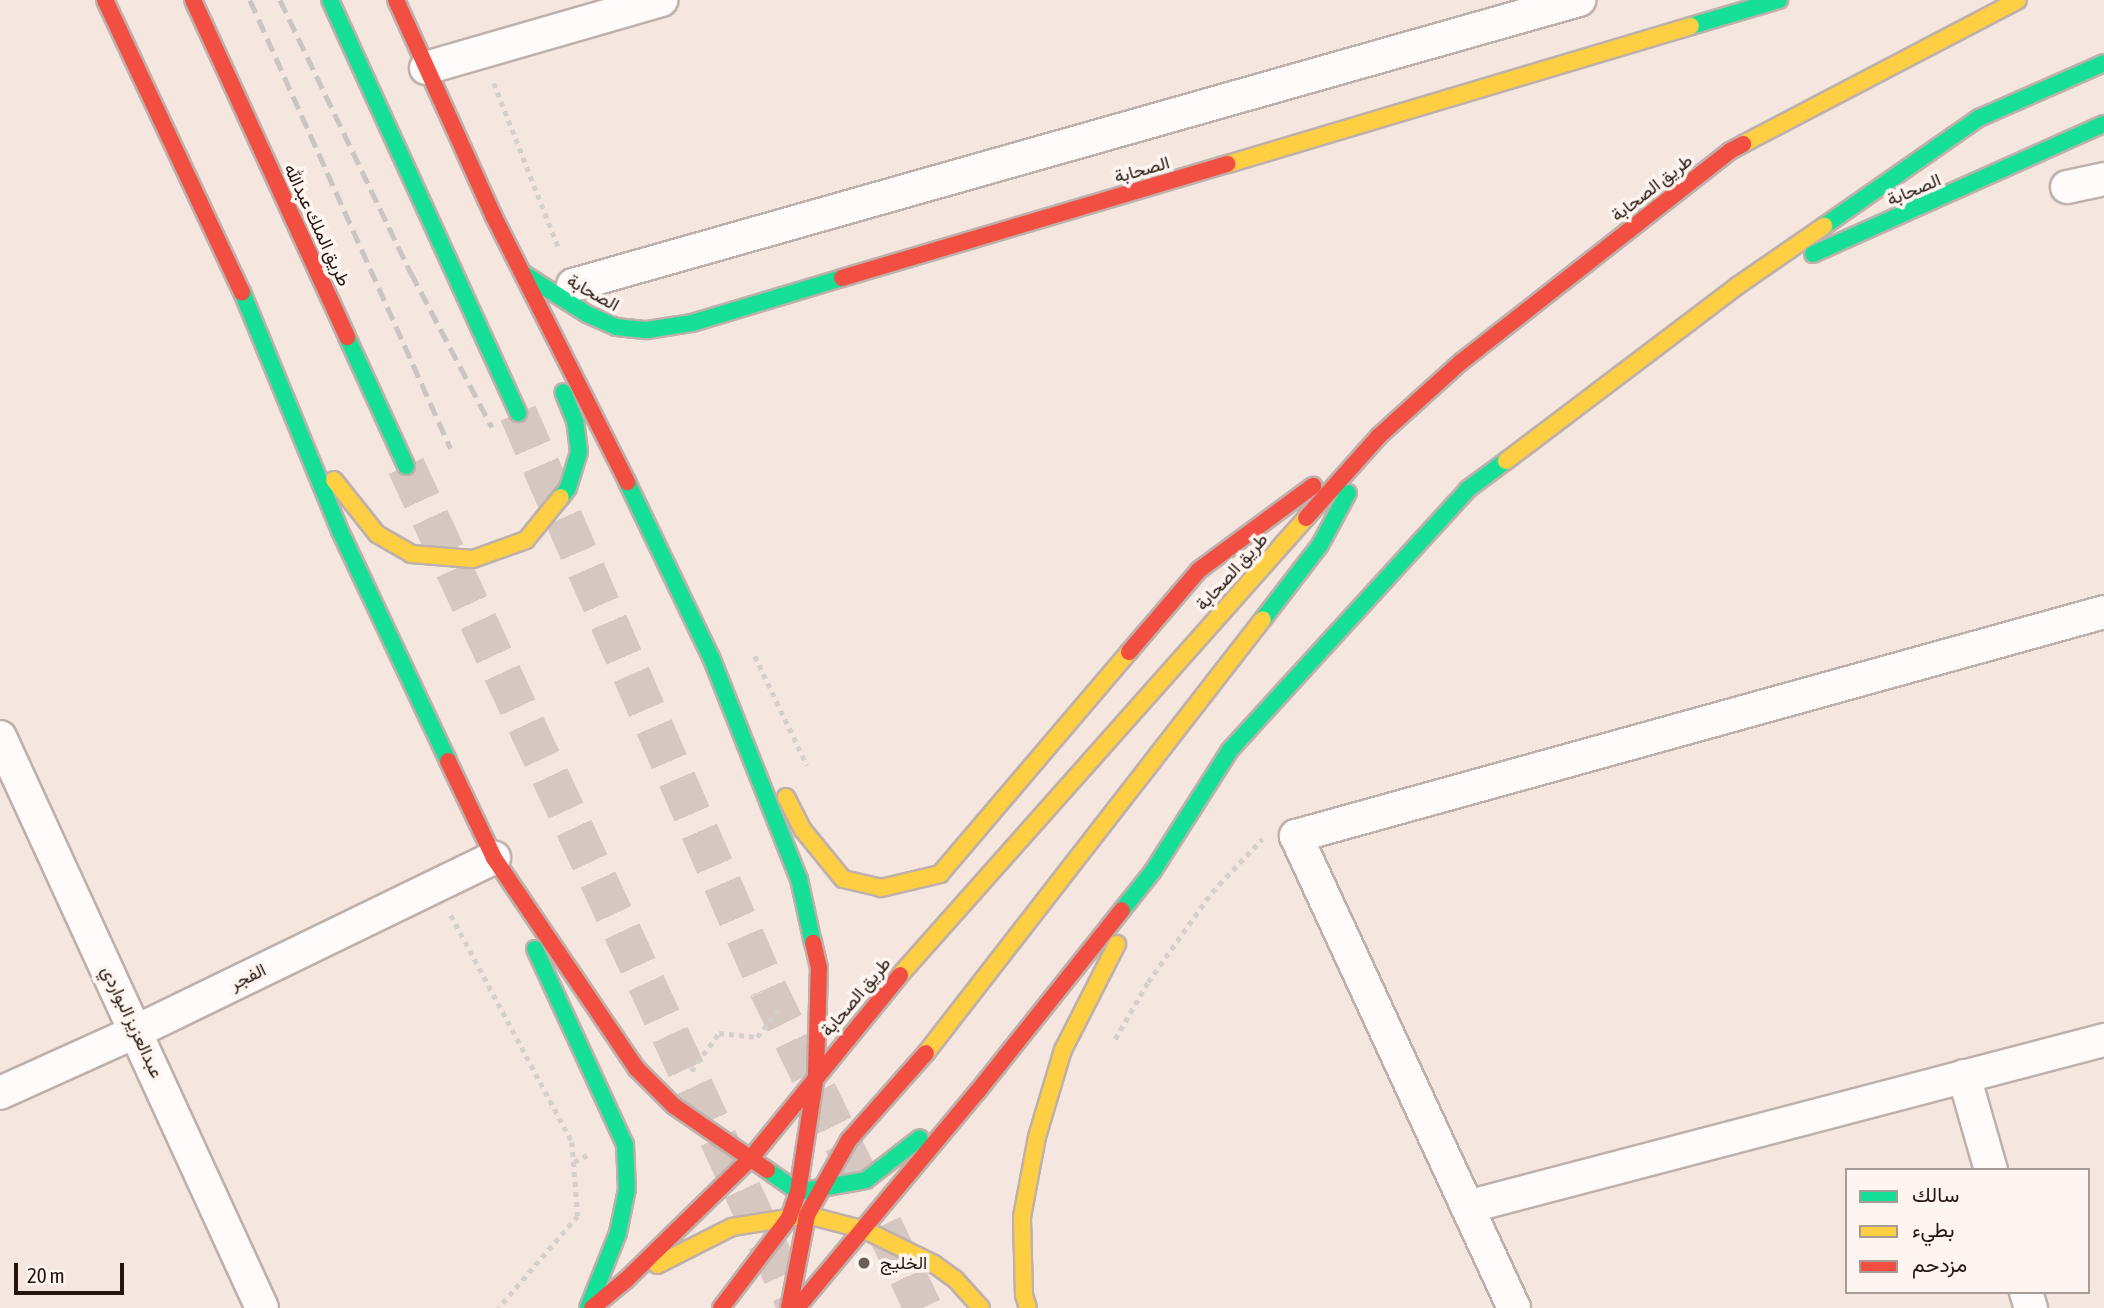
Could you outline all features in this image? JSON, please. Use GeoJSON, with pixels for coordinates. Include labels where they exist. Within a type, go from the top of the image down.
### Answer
{"type":"FeatureCollection","features":[{"type":"Feature","properties":{"kind":"main road"},"geometry":{"type":"LineString","coordinates":[[105,0],[251,311],[340,491],[377,534],[411,554],[473,559],[526,540],[568,488],[579,452],[575,421],[494,217]]}},
{"type":"Feature","properties":{"kind":"main road","name":"طريق الملك عبدالله"},"geometry":{"type":"LineString","coordinates":[[193,0],[406,466]]}},
{"type":"Feature","properties":{"kind":"main road"},"geometry":{"type":"LineString","coordinates":[[330,0],[518,413]]}},
{"type":"Feature","properties":{"kind":"main road"},"geometry":{"type":"LineString","coordinates":[[396,0],[494,217],[711,657],[803,830],[843,879],[881,888],[940,874],[1199,570],[1379,436]]}},
{"type":"Feature","properties":{"kind":"main road","name":"الصحابة"},"geometry":{"type":"LineString","coordinates":[[523,274],[587,314],[616,327],[647,330],[692,323],[1779,0]]}},
{"type":"Feature","properties":{"kind":"main road","name":"طريق الصحابة"},"geometry":{"type":"LineString","coordinates":[[590,1308],[626,1280],[751,1158],[816,1074],[914,958],[1379,436],[1461,362],[1730,151],[2018,0]]}},
{"type":"Feature","properties":{"kind":"main road"},"geometry":{"type":"LineString","coordinates":[[1028,1308],[1024,1295],[1022,1217],[1037,1137],[1063,1050],[1153,871],[1230,750],[1468,489],[1737,286],[1979,118],[2104,63]]}},
{"type":"Feature","properties":{"kind":"main road","name":"الصحابة"},"geometry":{"type":"LineString","coordinates":[[1737,286],[2099,130]]}},
{"type":"Feature","properties":{"kind":"main road"},"geometry":{"type":"LineString","coordinates":[[251,311],[340,531],[625,1145],[627,1189],[618,1233],[590,1308]]}},
{"type":"Feature","properties":{"kind":"main road"},"geometry":{"type":"LineString","coordinates":[[789,1308],[807,1215],[849,1140],[922,1060],[1320,545],[1379,436]]}},
{"type":"Feature","properties":{"kind":"main road"},"geometry":{"type":"LineString","coordinates":[[711,657],[799,879],[819,968],[816,1074],[798,1192],[789,1217],[721,1308]]}},
{"type":"Feature","properties":{"kind":"main road"},"geometry":{"type":"LineString","coordinates":[[494,858],[636,1068],[674,1106],[798,1192],[866,1180],[978,1091]]}},
{"type":"Feature","properties":{"kind":"main road"},"geometry":{"type":"LineString","coordinates":[[797,1308],[865,1230],[1153,871]]}},
{"type":"Feature","properties":{"kind":"main road"},"geometry":{"type":"LineString","coordinates":[[626,1280],[732,1227],[807,1215],[865,1230],[952,1277],[981,1308]]}},
{"type":"Feature","properties":{"kind":"street"},"geometry":{"type":"LineString","coordinates":[[426,68],[661,0]]}},
{"type":"Feature","properties":{"kind":"street"},"geometry":{"type":"LineString","coordinates":[[573,285],[1579,0]]}},
{"type":"Feature","properties":{"kind":"street"},"geometry":{"type":"LineString","coordinates":[[2067,187],[2104,179]]}},
{"type":"Feature","properties":{"kind":"street"},"geometry":{"type":"LineString","coordinates":[[1514,1308],[1296,836],[2104,612]]}},
{"type":"Feature","properties":{"kind":"street","name":"عبدالعزيز البواردي"},"geometry":{"type":"LineString","coordinates":[[0,737],[262,1308]]}},
{"type":"Feature","properties":{"kind":"street","name":"الفجر"},"geometry":{"type":"LineString","coordinates":[[0,1093],[137,1031],[494,858]]}},
{"type":"Feature","properties":{"kind":"street"},"geometry":{"type":"LineString","coordinates":[[1467,1207],[2104,1040]]}},
{"type":"Feature","properties":{"kind":"street"},"geometry":{"type":"LineString","coordinates":[[1964,1076],[1990,1168]]}},
{"type":"Feature","properties":{"kind":"path"},"geometry":{"type":"LineString","coordinates":[[1109,1049],[1148,982],[1212,891],[1260,839],[1296,836]]}},
{"type":"Feature","properties":{"kind":"path"},"geometry":{"type":"LineString","coordinates":[[436,887],[572,1143],[578,1216],[499,1308]]}},
{"type":"Feature","properties":{"kind":"path"},"geometry":{"type":"LineString","coordinates":[[707,1053],[719,1032],[758,1037]]}},
{"type":"Feature","properties":{"kind":"tunnel"},"geometry":{"type":"LineString","coordinates":[[518,413],[768,989],[858,1174]]}},
{"type":"Feature","properties":{"kind":"tunnel"},"geometry":{"type":"LineString","coordinates":[[406,466],[797,1308]]}},
{"type":"Feature","properties":{"kind":"tunnel"},"geometry":{"type":"LineString","coordinates":[[883,1225],[923,1308]]}},
{"type":"Feature","properties":{"kind":"railway"},"geometry":{"type":"LineString","coordinates":[[250,0],[450,448]]}},
{"type":"Feature","properties":{"kind":"railway"},"geometry":{"type":"LineString","coordinates":[[280,0],[411,273],[492,427]]}},
{"type":"Feature","properties":{"kind":"traffic: fast"},"geometry":{"type":"LineString","coordinates":[[330,0],[518,413]]}},
{"type":"Feature","properties":{"kind":"traffic: fast"},"geometry":{"type":"LineString","coordinates":[[1691,26],[1779,0]]}},
{"type":"Feature","properties":{"kind":"traffic: fast"},"geometry":{"type":"LineString","coordinates":[[1824,226],[1979,118],[2104,63]]}},
{"type":"Feature","properties":{"kind":"traffic: fast"},"geometry":{"type":"LineString","coordinates":[[1813,254],[2104,124]]}},
{"type":"Feature","properties":{"kind":"traffic: fast"},"geometry":{"type":"LineString","coordinates":[[524,274],[587,314],[616,327],[647,330],[692,323],[842,278]]}},
{"type":"Feature","properties":{"kind":"traffic: fast"},"geometry":{"type":"LineString","coordinates":[[242,292],[340,531],[448,761]]}},
{"type":"Feature","properties":{"kind":"traffic: fast"},"geometry":{"type":"LineString","coordinates":[[347,337],[406,466]]}},
{"type":"Feature","properties":{"kind":"traffic: fast"},"geometry":{"type":"LineString","coordinates":[[561,497],[568,488],[579,452],[575,421],[563,392]]}},
{"type":"Feature","properties":{"kind":"traffic: fast"},"geometry":{"type":"LineString","coordinates":[[1122,910],[1153,871],[1230,750],[1468,489],[1506,461]]}},
{"type":"Feature","properties":{"kind":"traffic: fast"},"geometry":{"type":"LineString","coordinates":[[627,482],[711,657],[799,879],[813,943]]}},
{"type":"Feature","properties":{"kind":"traffic: fast"},"geometry":{"type":"LineString","coordinates":[[1263,619],[1320,545],[1348,493]]}},
{"type":"Feature","properties":{"kind":"traffic: fast"},"geometry":{"type":"LineString","coordinates":[[535,949],[625,1145],[627,1189],[618,1233],[588,1308]]}},
{"type":"Feature","properties":{"kind":"traffic: fast"},"geometry":{"type":"LineString","coordinates":[[767,1170],[798,1192],[866,1180],[920,1138]]}},
{"type":"Feature","properties":{"kind":"traffic: slow"},"geometry":{"type":"LineString","coordinates":[[1743,144],[2018,0]]}},
{"type":"Feature","properties":{"kind":"traffic: slow"},"geometry":{"type":"LineString","coordinates":[[1228,164],[1691,26]]}},
{"type":"Feature","properties":{"kind":"traffic: slow"},"geometry":{"type":"LineString","coordinates":[[1506,461],[1737,286],[1824,226]]}},
{"type":"Feature","properties":{"kind":"traffic: slow"},"geometry":{"type":"LineString","coordinates":[[334,480],[377,534],[411,554],[473,559],[526,540],[561,497]]}},
{"type":"Feature","properties":{"kind":"traffic: slow"},"geometry":{"type":"LineString","coordinates":[[900,975],[1306,518]]}},
{"type":"Feature","properties":{"kind":"traffic: slow"},"geometry":{"type":"LineString","coordinates":[[926,1053],[1263,619]]}},
{"type":"Feature","properties":{"kind":"traffic: slow"},"geometry":{"type":"LineString","coordinates":[[786,797],[803,830],[843,879],[881,888],[940,874],[1129,652]]}},
{"type":"Feature","properties":{"kind":"traffic: slow"},"geometry":{"type":"LineString","coordinates":[[1028,1308],[1024,1295],[1022,1217],[1037,1137],[1063,1050],[1117,944]]}},
{"type":"Feature","properties":{"kind":"traffic: slow"},"geometry":{"type":"LineString","coordinates":[[657,1265],[732,1227],[807,1215],[865,1230],[934,1264],[955,1279],[981,1308]]}},
{"type":"Feature","properties":{"kind":"traffic: jam"},"geometry":{"type":"LineString","coordinates":[[105,0],[242,292]]}},
{"type":"Feature","properties":{"kind":"traffic: jam"},"geometry":{"type":"LineString","coordinates":[[193,0],[347,337]]}},
{"type":"Feature","properties":{"kind":"traffic: jam"},"geometry":{"type":"LineString","coordinates":[[396,0],[494,217],[627,482]]}},
{"type":"Feature","properties":{"kind":"traffic: jam"},"geometry":{"type":"LineString","coordinates":[[1306,518],[1379,436],[1461,362],[1730,151],[1743,144]]}},
{"type":"Feature","properties":{"kind":"traffic: jam"},"geometry":{"type":"LineString","coordinates":[[842,278],[1228,164]]}},
{"type":"Feature","properties":{"kind":"traffic: jam"},"geometry":{"type":"LineString","coordinates":[[1129,652],[1199,570],[1313,486]]}},
{"type":"Feature","properties":{"kind":"traffic: jam"},"geometry":{"type":"LineString","coordinates":[[448,761],[494,858],[636,1068],[674,1106],[767,1170]]}},
{"type":"Feature","properties":{"kind":"traffic: jam"},"geometry":{"type":"LineString","coordinates":[[797,1308],[978,1091],[1122,910]]}},
{"type":"Feature","properties":{"kind":"traffic: jam"},"geometry":{"type":"LineString","coordinates":[[721,1308],[789,1218],[798,1192],[816,1074],[819,968],[813,943]]}},
{"type":"Feature","properties":{"kind":"traffic: jam"},"geometry":{"type":"LineString","coordinates":[[592,1308],[626,1280],[751,1158],[900,975]]}},
{"type":"Feature","properties":{"kind":"traffic: jam"},"geometry":{"type":"LineString","coordinates":[[789,1308],[807,1215],[849,1140],[926,1053]]}},
{"type":"Feature","properties":{"kind":"place","name":"الخليج"},"geometry":{"type":"Point","coordinates":[864,1263]}}]}
